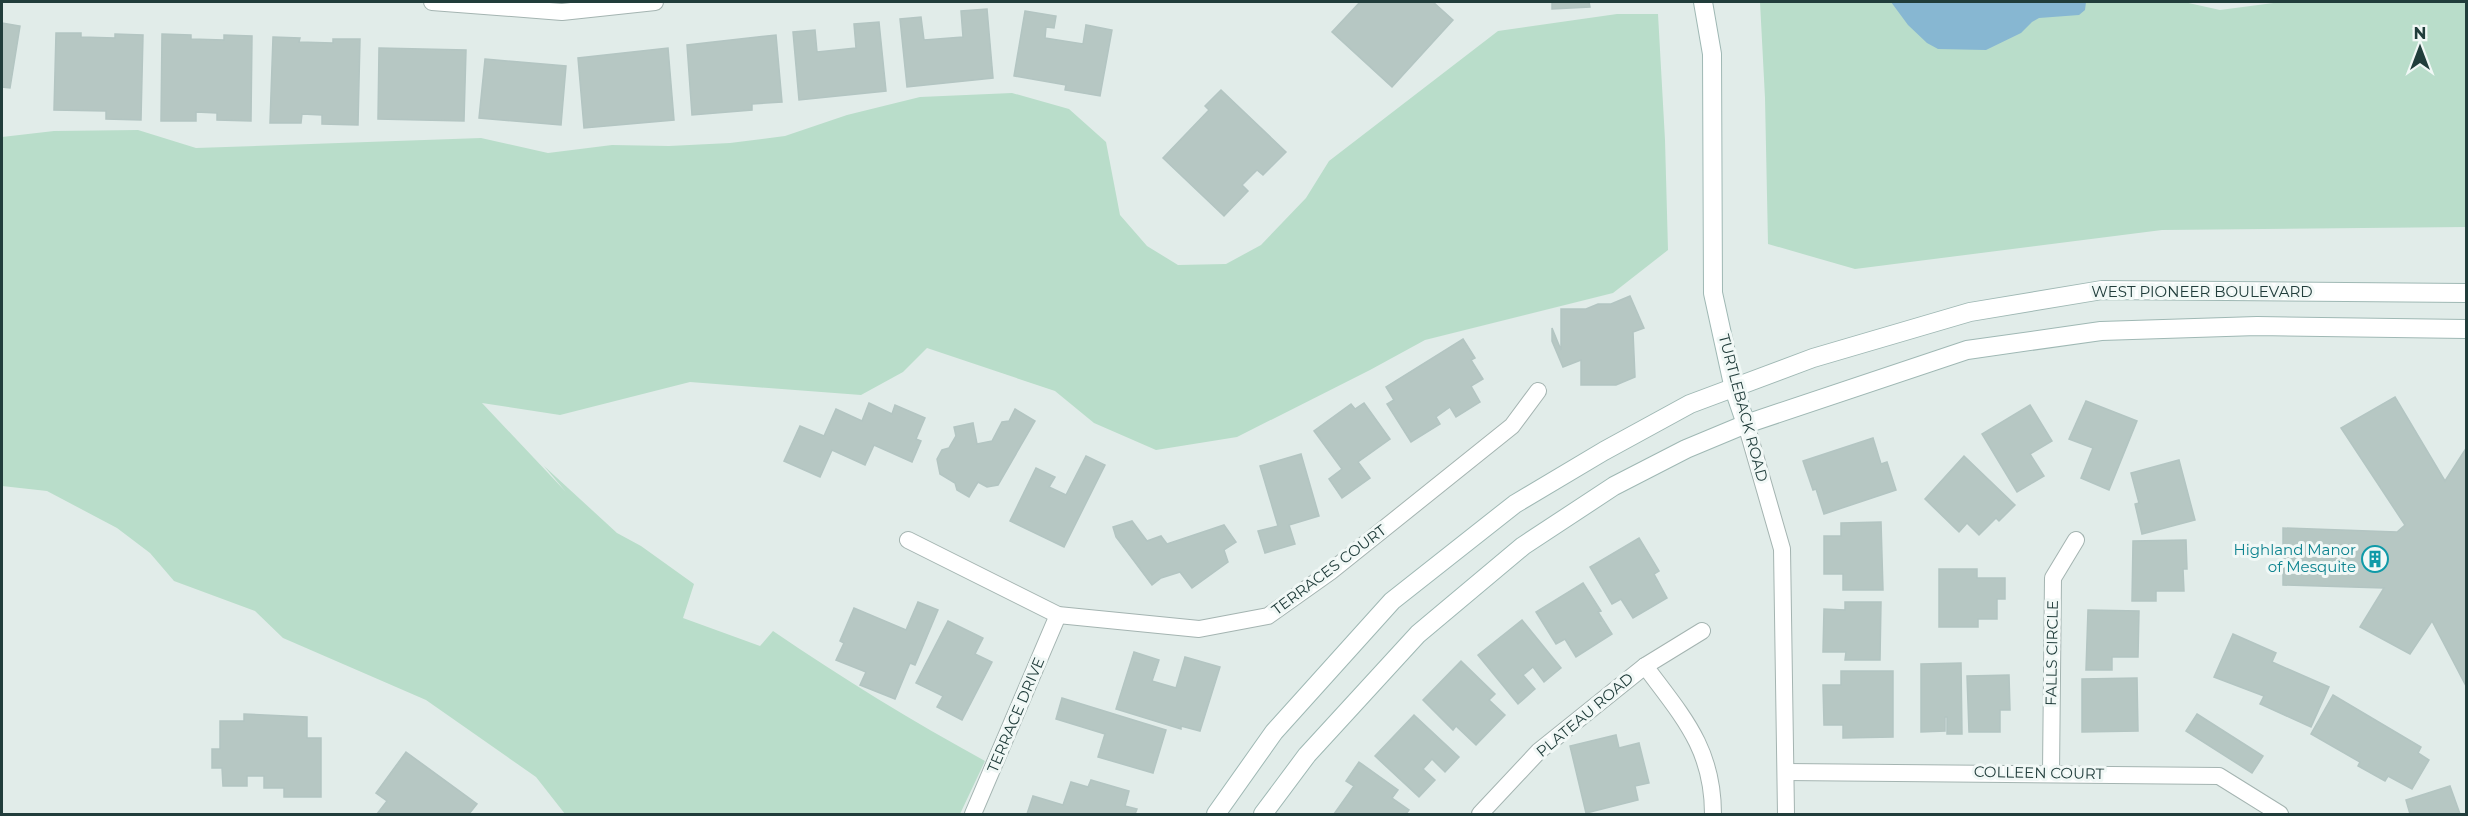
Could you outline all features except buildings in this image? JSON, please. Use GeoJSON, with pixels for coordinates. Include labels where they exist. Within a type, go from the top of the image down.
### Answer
{"type":"FeatureCollection","features":[{"type":"Feature","properties":{"kind":"main road","name":"TURTLEBACK ROAD"},"geometry":{"type":"LineString","coordinates":[[1703,2],[1712,54],[1713,293],[1734,389],[1746,424]]}},
{"type":"Feature","properties":{"kind":"main road","name":"WEST PIONEER BOULEVARD"},"geometry":{"type":"LineString","coordinates":[[1216,814],[1274,732],[1392,600],[1515,504],[1604,451],[1690,404],[1813,358],[1970,312],[2102,290],[2466,293]]}},
{"type":"Feature","properties":{"kind":"main road"},"geometry":{"type":"LineString","coordinates":[[1263,814],[1307,755],[1418,634],[1523,546],[1614,486],[1686,449],[1746,424],[1967,350],[2100,331],[2257,326],[2466,329]]}},
{"type":"Feature","properties":{"kind":"street"},"geometry":{"type":"LineString","coordinates":[[432,2],[562,12],[655,2]]}},
{"type":"Feature","properties":{"kind":"street","name":"TERRACES COURT"},"geometry":{"type":"LineString","coordinates":[[908,540],[1058,615],[1199,629],[1268,616],[1330,572],[1512,426],[1538,391]]}},
{"type":"Feature","properties":{"kind":"street","name":"TURTLEBACK ROAD"},"geometry":{"type":"LineString","coordinates":[[1746,424],[1782,549],[1786,814]]}},
{"type":"Feature","properties":{"kind":"street","name":"FALLS CIRCLE"},"geometry":{"type":"LineString","coordinates":[[2051,773],[2053,578],[2076,540]]}},
{"type":"Feature","properties":{"kind":"street","name":"TERRACE DRIVE"},"geometry":{"type":"LineString","coordinates":[[973,814],[1058,615]]}},
{"type":"Feature","properties":{"kind":"street","name":"PLATEAU ROAD"},"geometry":{"type":"LineString","coordinates":[[1480,814],[1539,751],[1645,666],[1702,631]]}},
{"type":"Feature","properties":{"kind":"street"},"geometry":{"type":"LineString","coordinates":[[1645,666],[1689,726],[1706,760],[1713,814]]}},
{"type":"Feature","properties":{"kind":"street","name":"COLLEEN COURT"},"geometry":{"type":"LineString","coordinates":[[1786,772],[2219,776],[2280,814]]}},
{"type":"Feature","properties":{"kind":"green space"},"geometry":{"type":"Polygon","coordinates":[[[1760,2],[2184,2],[2220,10],[2281,2],[2466,2],[2466,227],[2162,230],[1855,269],[1768,244],[1765,98],[1760,2]]]}},
{"type":"Feature","properties":{"kind":"green space"},"geometry":{"type":"Polygon","coordinates":[[[1617,14],[1658,14],[1668,250],[1613,293],[1425,340],[1237,437],[1156,450],[1094,423],[1055,391],[927,348],[903,372],[861,395],[690,382],[560,415],[482,403],[566,492],[544,466],[617,533],[641,546],[694,584],[683,618],[760,646],[773,631],[878,699],[985,761],[960,814],[565,814],[536,777],[426,700],[283,638],[255,611],[174,581],[150,553],[117,528],[47,491],[2,486],[2,137],[54,131],[138,130],[196,148],[481,138],[548,153],[612,145],[669,146],[730,143],[785,136],[847,115],[920,97],[1012,93],[1069,109],[1106,142],[1120,215],[1147,246],[1178,265],[1226,264],[1261,245],[1306,198],[1329,161],[1498,31],[1617,14]]]}},
{"type":"Feature","properties":{"kind":"water"},"geometry":{"type":"Polygon","coordinates":[[[1891,2],[2086,2],[2085,10],[2079,15],[2039,18],[2021,33],[1986,50],[1938,49],[1927,43],[1908,25],[1891,2]]]}},
{"type":"Feature","properties":{"kind":"place","name":"Highland Manor of Mesquite"},"geometry":{"type":"Point","coordinates":[2375,559]}}]}
